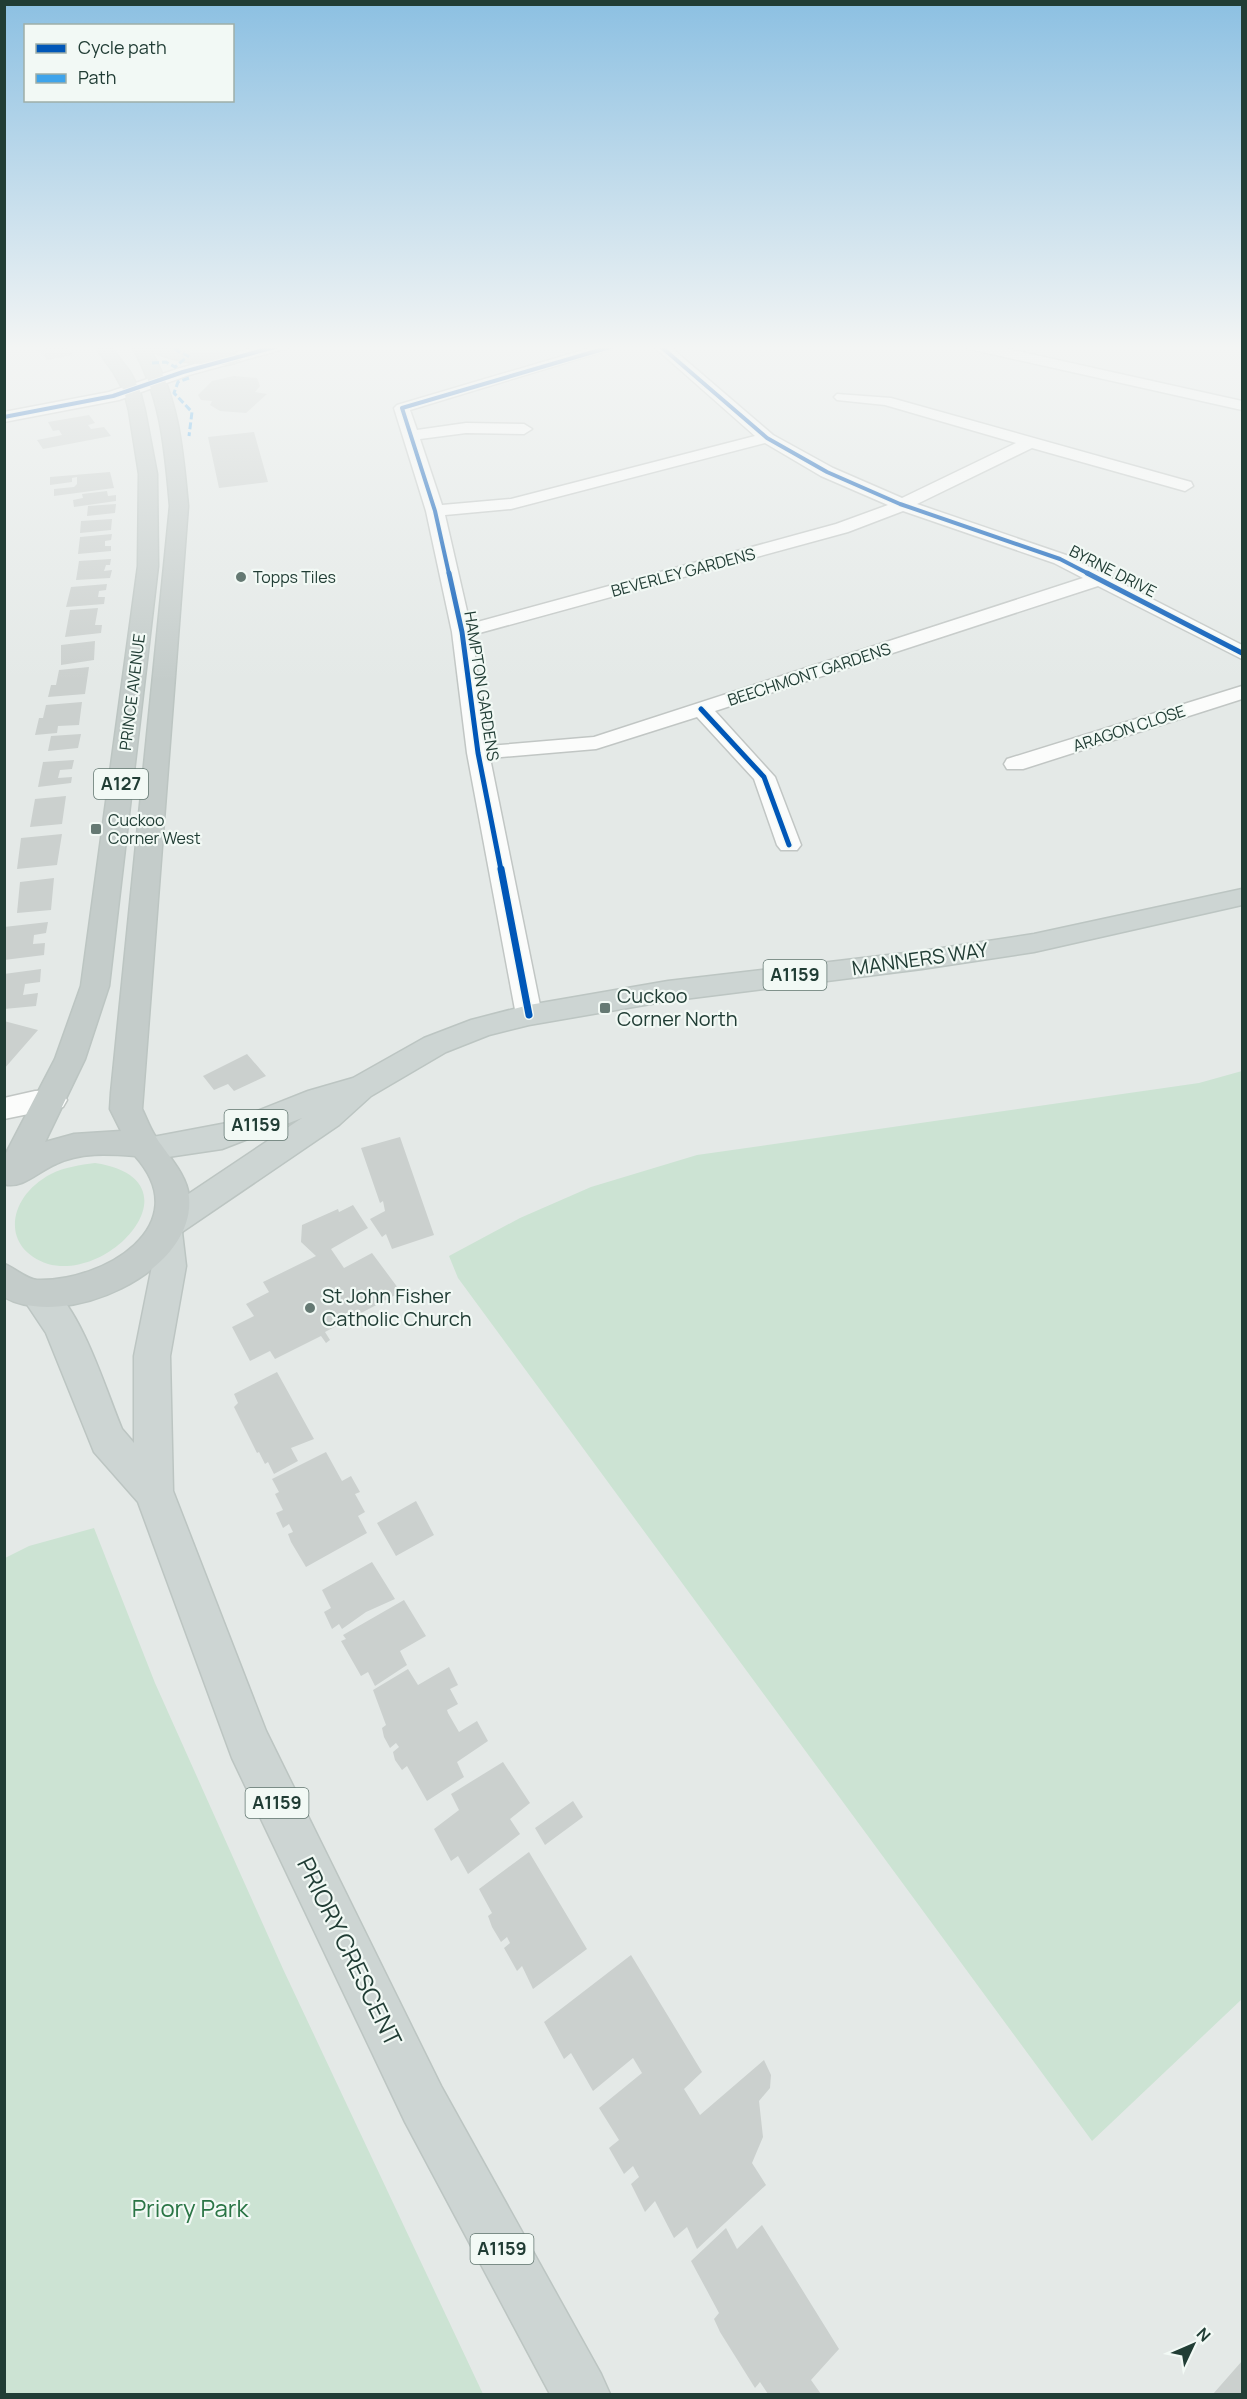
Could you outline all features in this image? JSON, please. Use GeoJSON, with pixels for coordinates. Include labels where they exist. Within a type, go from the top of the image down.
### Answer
{"type":"FeatureCollection","features":[{"type":"Feature","properties":{"kind":"highway","name":"PRINCE AVENUE"},"geometry":{"type":"LineString","coordinates":[[8,1178],[53,1100],[85,1026],[95,986],[148,566],[147,457]]}},
{"type":"Feature","properties":{"kind":"highway","name":"PRINCE AVENUE"},"geometry":{"type":"LineString","coordinates":[[169,1227],[174,1195],[168,1178],[145,1146],[126,1109],[126,1093],[179,506],[174,457]]}},
{"type":"Feature","properties":{"kind":"highway"},"geometry":{"type":"LineString","coordinates":[[8,1178],[57,1148],[80,1143],[145,1146]]}},
{"type":"Feature","properties":{"kind":"highway"},"geometry":{"type":"LineString","coordinates":[[16,1289],[67,1291],[122,1271],[158,1244],[169,1227]]}},
{"type":"Feature","properties":{"kind":"main road","name":"MANNERS WAY"},"geometry":{"type":"LineString","coordinates":[[169,1227],[246,1170],[328,1117],[360,1088],[435,1045],[481,1027],[529,1015],[668,991],[922,960],[1034,943],[1242,897]]}},
{"type":"Feature","properties":{"kind":"main road","name":"MANNERS WAY"},"geometry":{"type":"LineString","coordinates":[[145,1146],[221,1137],[287,1113],[321,1096],[360,1088]]}},
{"type":"Feature","properties":{"kind":"main road","name":"PRIORY CRESCENT"},"geometry":{"type":"LineString","coordinates":[[169,1227],[169,1266],[152,1356],[154,1491],[248,1742],[423,2104],[581,2394]]}},
{"type":"Feature","properties":{"kind":"main road","name":"PRIORY CRESCENT"},"geometry":{"type":"LineString","coordinates":[[16,1289],[61,1325],[108,1440],[154,1491]]}},
{"type":"Feature","properties":{"kind":"street","name":"HAMPTON GARDENS"},"geometry":{"type":"LineString","coordinates":[[418,457],[435,511],[462,632],[478,753],[529,1015]]}},
{"type":"Feature","properties":{"kind":"street"},"geometry":{"type":"LineString","coordinates":[[435,511],[512,504],[694,457]]}},
{"type":"Feature","properties":{"kind":"street","name":"BYRNE DRIVE"},"geometry":{"type":"LineString","coordinates":[[800,457],[827,472],[900,504],[1060,559],[1242,653]]}},
{"type":"Feature","properties":{"kind":"street","name":"BEVERLEY GARDENS"},"geometry":{"type":"LineString","coordinates":[[462,632],[877,517],[999,457]]}},
{"type":"Feature","properties":{"kind":"street"},"geometry":{"type":"LineString","coordinates":[[1080,457],[1185,486]]}},
{"type":"Feature","properties":{"kind":"street","name":"BEECHMONT GARDENS"},"geometry":{"type":"LineString","coordinates":[[478,753],[596,744],[1100,579]]}},
{"type":"Feature","properties":{"kind":"street","name":"ARAGON CLOSE"},"geometry":{"type":"LineString","coordinates":[[1015,764],[1242,692]]}},
{"type":"Feature","properties":{"kind":"street"},"geometry":{"type":"LineString","coordinates":[[701,709],[764,777],[789,845]]}},
{"type":"Feature","properties":{"kind":"street"},"geometry":{"type":"LineString","coordinates":[[4,1109],[35,1101],[53,1100]]}},
{"type":"Feature","properties":{"kind":"green space"},"geometry":{"type":"Polygon","coordinates":[[[1242,1071],[1242,1999],[1092,2141],[458,1278],[449,1256],[520,1218],[591,1187],[697,1155],[1199,1083],[1242,1071]]]}},
{"type":"Feature","properties":{"kind":"green space"},"geometry":{"type":"Polygon","coordinates":[[[95,1163],[126,1173],[142,1188],[144,1207],[136,1226],[119,1244],[98,1258],[73,1265],[48,1264],[33,1256],[22,1246],[16,1235],[15,1222],[18,1208],[25,1196],[36,1184],[51,1174],[67,1168],[95,1163]]]}},
{"type":"Feature","properties":{"kind":"green space","name":"Priory Park"},"geometry":{"type":"Polygon","coordinates":[[[94,1528],[155,1683],[283,1969],[483,2394],[5,2394],[5,1558],[29,1546],[94,1528]]]}},
{"type":"Feature","properties":{"kind":"building"},"geometry":{"type":"Polygon","coordinates":[[[212,457],[261,457],[268,482],[219,488],[212,457]]]}},
{"type":"Feature","properties":{"kind":"building"},"geometry":{"type":"Polygon","coordinates":[[[110,472],[114,488],[54,496],[54,489],[74,487],[77,484],[77,477],[72,478],[72,482],[50,485],[50,477],[110,472]]]}},
{"type":"Feature","properties":{"kind":"building"},"geometry":{"type":"Polygon","coordinates":[[[107,491],[108,496],[116,495],[116,501],[74,507],[73,500],[83,498],[82,494],[107,491]]]}},
{"type":"Feature","properties":{"kind":"building"},"geometry":{"type":"Polygon","coordinates":[[[116,504],[115,513],[87,516],[88,506],[116,504]]]}},
{"type":"Feature","properties":{"kind":"building"},"geometry":{"type":"Polygon","coordinates":[[[112,519],[111,530],[80,533],[81,521],[112,519]]]}},
{"type":"Feature","properties":{"kind":"building"},"geometry":{"type":"Polygon","coordinates":[[[112,534],[111,540],[105,541],[105,546],[111,546],[111,551],[78,554],[80,537],[112,534]]]}},
{"type":"Feature","properties":{"kind":"building"},"geometry":{"type":"Polygon","coordinates":[[[111,559],[110,565],[106,565],[104,571],[112,570],[110,578],[76,580],[79,561],[111,559]]]}},
{"type":"Feature","properties":{"kind":"building"},"geometry":{"type":"Polygon","coordinates":[[[107,584],[106,590],[99,591],[98,597],[105,597],[104,604],[66,607],[71,587],[107,584]]]}},
{"type":"Feature","properties":{"kind":"building"},"geometry":{"type":"Polygon","coordinates":[[[98,608],[95,625],[102,625],[101,633],[65,637],[70,610],[98,608]]]}},
{"type":"Feature","properties":{"kind":"building"},"geometry":{"type":"Polygon","coordinates":[[[95,641],[94,660],[61,665],[61,645],[95,641]]]}},
{"type":"Feature","properties":{"kind":"building"},"geometry":{"type":"Polygon","coordinates":[[[89,667],[85,694],[48,697],[51,685],[56,685],[59,670],[89,667]]]}},
{"type":"Feature","properties":{"kind":"building"},"geometry":{"type":"Polygon","coordinates":[[[82,702],[79,725],[58,726],[57,733],[35,735],[39,718],[43,718],[46,705],[82,702]]]}},
{"type":"Feature","properties":{"kind":"building"},"geometry":{"type":"Polygon","coordinates":[[[81,734],[78,748],[48,751],[51,736],[81,734]]]}},
{"type":"Feature","properties":{"kind":"building"},"geometry":{"type":"Polygon","coordinates":[[[74,760],[72,769],[60,770],[58,778],[72,777],[71,783],[38,787],[43,762],[74,760]]]}},
{"type":"Feature","properties":{"kind":"building"},"geometry":{"type":"Polygon","coordinates":[[[66,796],[62,824],[30,827],[35,799],[66,796]]]}},
{"type":"Feature","properties":{"kind":"building"},"geometry":{"type":"Polygon","coordinates":[[[62,834],[57,865],[17,869],[21,838],[62,834]]]}},
{"type":"Feature","properties":{"kind":"building"},"geometry":{"type":"Polygon","coordinates":[[[54,878],[51,910],[17,913],[20,882],[54,878]]]}},
{"type":"Feature","properties":{"kind":"building"},"geometry":{"type":"Polygon","coordinates":[[[48,922],[46,933],[34,935],[33,944],[45,943],[44,955],[4,960],[4,927],[48,922]]]}},
{"type":"Feature","properties":{"kind":"building"},"geometry":{"type":"Polygon","coordinates":[[[41,969],[40,982],[25,984],[23,995],[38,993],[36,1006],[4,1009],[4,974],[41,969]]]}},
{"type":"Feature","properties":{"kind":"building"},"geometry":{"type":"Polygon","coordinates":[[[4,1021],[38,1030],[4,1069],[4,1021]]]}},
{"type":"Feature","properties":{"kind":"building"},"geometry":{"type":"Polygon","coordinates":[[[247,1054],[266,1076],[234,1091],[228,1084],[214,1090],[203,1076],[247,1054]]]}},
{"type":"Feature","properties":{"kind":"building"},"geometry":{"type":"Polygon","coordinates":[[[400,1137],[434,1235],[392,1249],[386,1234],[382,1237],[370,1219],[385,1211],[383,1201],[380,1203],[361,1148],[400,1137]]]}},
{"type":"Feature","properties":{"kind":"building","name":"St John Fisher Catholic Church"},"geometry":{"type":"Polygon","coordinates":[[[353,1205],[368,1228],[331,1249],[344,1268],[372,1253],[401,1292],[325,1332],[330,1340],[326,1343],[321,1336],[275,1359],[270,1351],[250,1361],[232,1327],[254,1316],[246,1304],[269,1292],[263,1282],[316,1256],[301,1242],[302,1225],[353,1205]]]}},
{"type":"Feature","properties":{"kind":"building"},"geometry":{"type":"Polygon","coordinates":[[[277,1372],[314,1439],[291,1448],[298,1461],[274,1474],[268,1462],[265,1464],[259,1452],[257,1453],[234,1407],[238,1403],[234,1394],[277,1372]]]}},
{"type":"Feature","properties":{"kind":"building"},"geometry":{"type":"Polygon","coordinates":[[[326,1452],[342,1481],[351,1476],[360,1492],[355,1494],[365,1512],[358,1516],[367,1533],[306,1567],[291,1542],[288,1534],[293,1532],[289,1524],[283,1528],[276,1513],[283,1510],[275,1494],[279,1492],[272,1479],[326,1452]]]}},
{"type":"Feature","properties":{"kind":"building"},"geometry":{"type":"Polygon","coordinates":[[[416,1501],[434,1535],[396,1556],[377,1523],[416,1501]]]}},
{"type":"Feature","properties":{"kind":"building"},"geometry":{"type":"Polygon","coordinates":[[[372,1562],[395,1599],[366,1612],[342,1629],[339,1624],[332,1629],[324,1612],[331,1608],[322,1590],[372,1562]]]}},
{"type":"Feature","properties":{"kind":"building"},"geometry":{"type":"Polygon","coordinates":[[[404,1600],[426,1636],[400,1651],[407,1665],[375,1686],[368,1672],[361,1676],[341,1641],[346,1639],[343,1635],[404,1600]]]}},
{"type":"Feature","properties":{"kind":"building"},"geometry":{"type":"Polygon","coordinates":[[[449,1667],[458,1685],[450,1689],[458,1704],[447,1710],[448,1713],[459,1732],[477,1721],[488,1741],[457,1762],[464,1777],[427,1801],[407,1766],[402,1770],[395,1760],[393,1752],[399,1747],[396,1743],[390,1748],[384,1737],[382,1728],[386,1725],[373,1690],[408,1669],[418,1685],[449,1667]]]}},
{"type":"Feature","properties":{"kind":"building"},"geometry":{"type":"Polygon","coordinates":[[[503,1762],[530,1803],[510,1819],[520,1834],[468,1874],[458,1856],[451,1861],[434,1829],[459,1810],[451,1794],[503,1762]]]}},
{"type":"Feature","properties":{"kind":"building"},"geometry":{"type":"Polygon","coordinates":[[[573,1801],[583,1817],[545,1845],[535,1828],[573,1801]]]}},
{"type":"Feature","properties":{"kind":"building"},"geometry":{"type":"Polygon","coordinates":[[[529,1852],[587,1949],[533,1989],[522,1966],[517,1971],[504,1948],[510,1943],[507,1937],[501,1942],[492,1927],[488,1916],[492,1913],[479,1889],[529,1852]]]}},
{"type":"Feature","properties":{"kind":"building"},"geometry":{"type":"Polygon","coordinates":[[[631,1955],[702,2072],[684,2089],[700,2115],[764,2060],[771,2075],[770,2088],[759,2101],[763,2137],[752,2163],[766,2185],[697,2249],[687,2227],[674,2238],[655,2201],[645,2212],[631,2184],[639,2177],[633,2166],[624,2174],[609,2148],[619,2140],[599,2108],[642,2073],[633,2058],[593,2091],[571,2053],[564,2059],[544,2022],[631,1955]]]}},
{"type":"Feature","properties":{"kind":"building"},"geometry":{"type":"Polygon","coordinates":[[[762,2225],[839,2349],[811,2380],[821,2394],[768,2394],[760,2382],[755,2388],[720,2332],[714,2319],[719,2313],[691,2261],[726,2228],[737,2249],[762,2225]]]}},
{"type":"Feature","properties":{"kind":"building"},"geometry":{"type":"Polygon","coordinates":[[[1242,2361],[1242,2394],[1213,2394],[1242,2361]]]}},
{"type":"Feature","properties":{"kind":"cycle path"},"geometry":{"type":"LineString","coordinates":[[418,457],[435,511],[462,632],[478,753],[529,1015]]}},
{"type":"Feature","properties":{"kind":"cycle path"},"geometry":{"type":"LineString","coordinates":[[800,457],[827,472],[900,504],[1060,559],[1242,653]]}},
{"type":"Feature","properties":{"kind":"cycle path"},"geometry":{"type":"LineString","coordinates":[[701,709],[764,777],[789,845]]}},
{"type":"Feature","properties":{"kind":"place","name":"Topps Tiles"},"geometry":{"type":"Point","coordinates":[241,577]}},
{"type":"Feature","properties":{"kind":"place","name":"Cuckoo Corner West"},"geometry":{"type":"Point","coordinates":[96,829]}},
{"type":"Feature","properties":{"kind":"place","name":"Cuckoo Corner North"},"geometry":{"type":"Point","coordinates":[605,1008]}},
{"type":"Feature","properties":{"kind":"place","name":"St John Fisher Catholic Church"},"geometry":{"type":"Point","coordinates":[310,1308]}}]}
